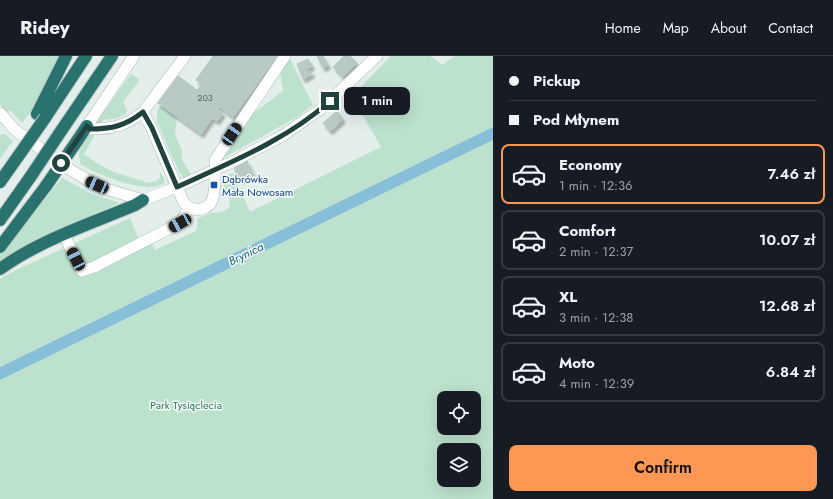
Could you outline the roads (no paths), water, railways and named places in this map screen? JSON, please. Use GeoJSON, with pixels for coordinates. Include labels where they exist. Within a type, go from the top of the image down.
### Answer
{"type":"FeatureCollection","features":[{"type":"Feature","properties":{"kind":"highway"},"geometry":{"type":"LineString","coordinates":[[41,116],[66,56]]}},
{"type":"Feature","properties":{"kind":"highway"},"geometry":{"type":"LineString","coordinates":[[0,182],[12,165],[41,116],[86,56]]}},
{"type":"Feature","properties":{"kind":"highway"},"geometry":{"type":"LineString","coordinates":[[0,220],[112,56]]}},
{"type":"Feature","properties":{"kind":"highway"},"geometry":{"type":"LineString","coordinates":[[0,248],[46,186],[87,126]]}},
{"type":"Feature","properties":{"kind":"highway"},"geometry":{"type":"LineString","coordinates":[[0,269],[26,253],[135,205],[143,200]]}},
{"type":"Feature","properties":{"kind":"street"},"geometry":{"type":"LineString","coordinates":[[134,56],[87,126],[90,129],[107,129],[121,126],[134,119],[143,112],[185,56]]}},
{"type":"Feature","properties":{"kind":"street"},"geometry":{"type":"LineString","coordinates":[[143,112],[152,128],[184,203],[190,208],[198,210],[203,209],[212,202],[214,196],[216,169],[215,160],[285,56]]}},
{"type":"Feature","properties":{"kind":"street"},"geometry":{"type":"LineString","coordinates":[[2,119],[69,169],[89,181],[106,189],[143,200],[177,187],[282,136],[321,109],[377,56]]}},
{"type":"Feature","properties":{"kind":"street"},"geometry":{"type":"LineString","coordinates":[[64,235],[82,271],[94,267],[180,223],[190,208]]}},
{"type":"Feature","properties":{"kind":"water","name":"Brynica"},"geometry":{"type":"Polygon","coordinates":[[[493,127],[493,140],[0,380],[0,367],[493,127]]]}},
{"type":"Feature","properties":{"kind":"place","name":"Dąbrówka Mała Nowosam"},"geometry":{"type":"Point","coordinates":[214,185]}},
{"type":"Feature","properties":{"kind":"park label","name":"Park Tysiąclecia"},"geometry":{"type":"Point","coordinates":[186,405]}}]}
